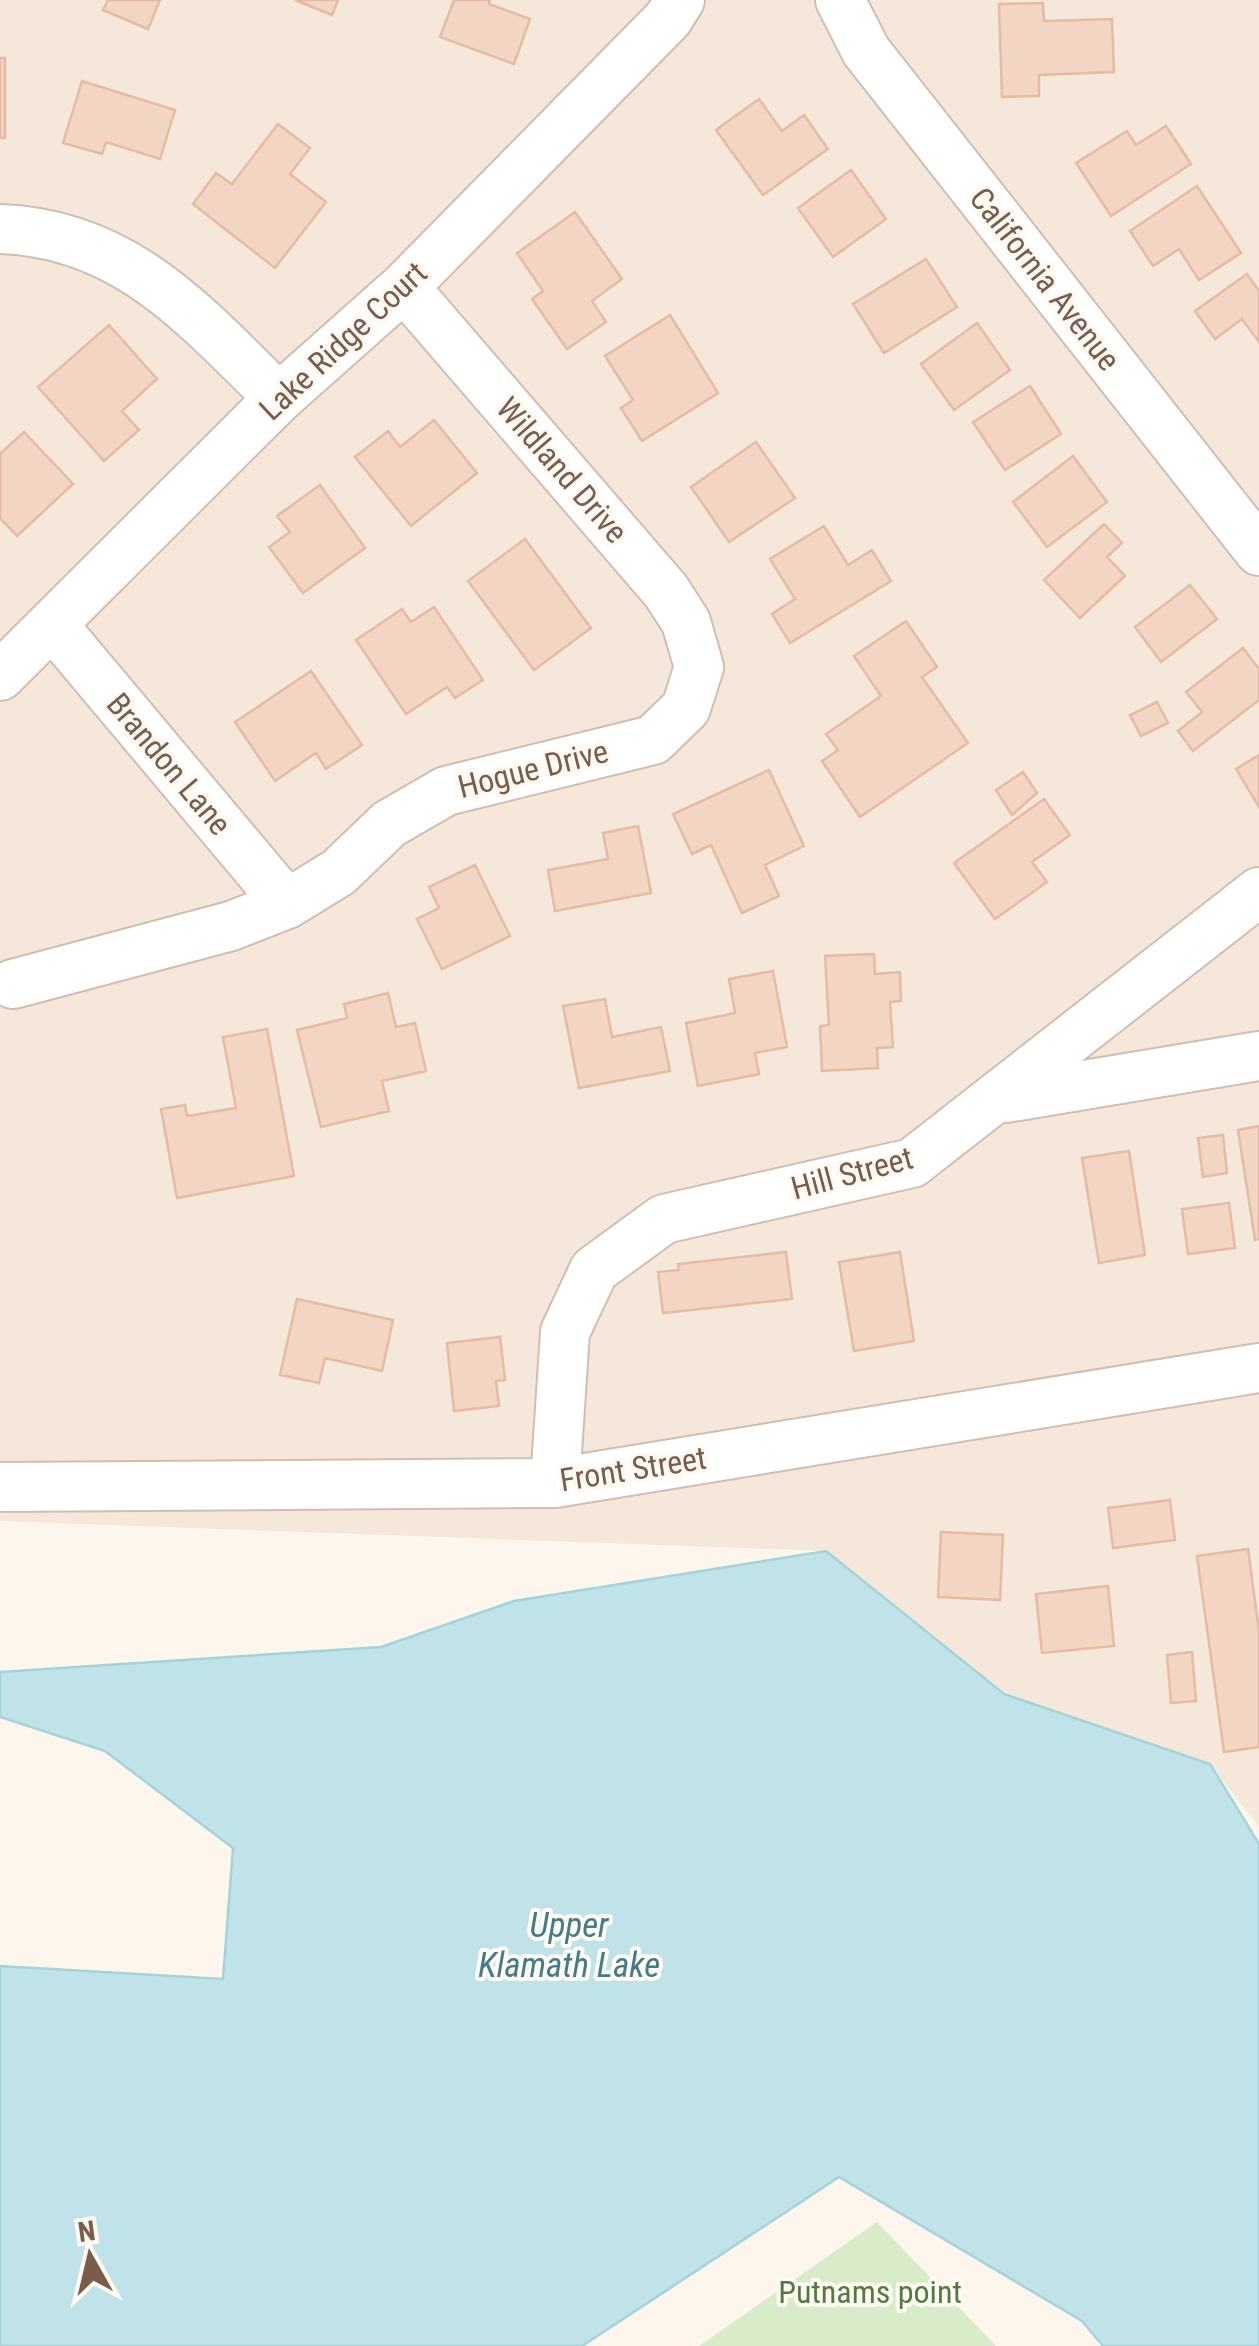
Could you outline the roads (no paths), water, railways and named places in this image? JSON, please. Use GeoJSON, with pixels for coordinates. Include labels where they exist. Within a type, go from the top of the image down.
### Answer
{"type":"FeatureCollection","features":[{"type":"Feature","properties":{"kind":"street","name":"Lake Ridge Court"},"geometry":{"type":"LineString","coordinates":[[0,676],[279,398],[404,287],[668,19],[680,0]]}},
{"type":"Feature","properties":{"kind":"street","name":"California Avenue"},"geometry":{"type":"LineString","coordinates":[[840,0],[866,51],[1259,551]]}},
{"type":"Feature","properties":{"kind":"street"},"geometry":{"type":"LineString","coordinates":[[0,229],[70,238],[169,290],[279,398]]}},
{"type":"Feature","properties":{"kind":"street","name":"Wildland Drive"},"geometry":{"type":"LineString","coordinates":[[404,287],[666,591],[686,622],[699,666]]}},
{"type":"Feature","properties":{"kind":"street","name":"Brandon Lane"},"geometry":{"type":"LineString","coordinates":[[52,624],[287,904]]}},
{"type":"Feature","properties":{"kind":"street","name":"Hogue Drive"},"geometry":{"type":"LineString","coordinates":[[13,984],[231,926],[287,904],[339,872],[389,824],[446,790],[653,740],[686,708],[699,666]]}},
{"type":"Feature","properties":{"kind":"street","name":"Hill Street"},"geometry":{"type":"LineString","coordinates":[[555,1483],[566,1332],[594,1270],[664,1219],[912,1163],[1259,892]]}},
{"type":"Feature","properties":{"kind":"street"},"geometry":{"type":"LineString","coordinates":[[1000,1098],[1259,1056]]}},
{"type":"Feature","properties":{"kind":"street","name":"Front Street"},"geometry":{"type":"LineString","coordinates":[[0,1487],[555,1483],[1259,1368]]}},
{"type":"Feature","properties":{"kind":"water","name":"Upper Klamath Lake"},"geometry":{"type":"Polygon","coordinates":[[[826,1551],[1004,1694],[1210,1764],[1259,1844],[1259,2346],[1103,2346],[1082,2321],[839,2177],[582,2346],[0,2346],[0,1966],[223,1979],[233,1848],[105,1751],[0,1717],[0,1672],[381,1647],[514,1601],[826,1551]]]}},
{"type":"Feature","properties":{"kind":"park label","name":"Putnams point"},"geometry":{"type":"Point","coordinates":[870,2292]}}]}
